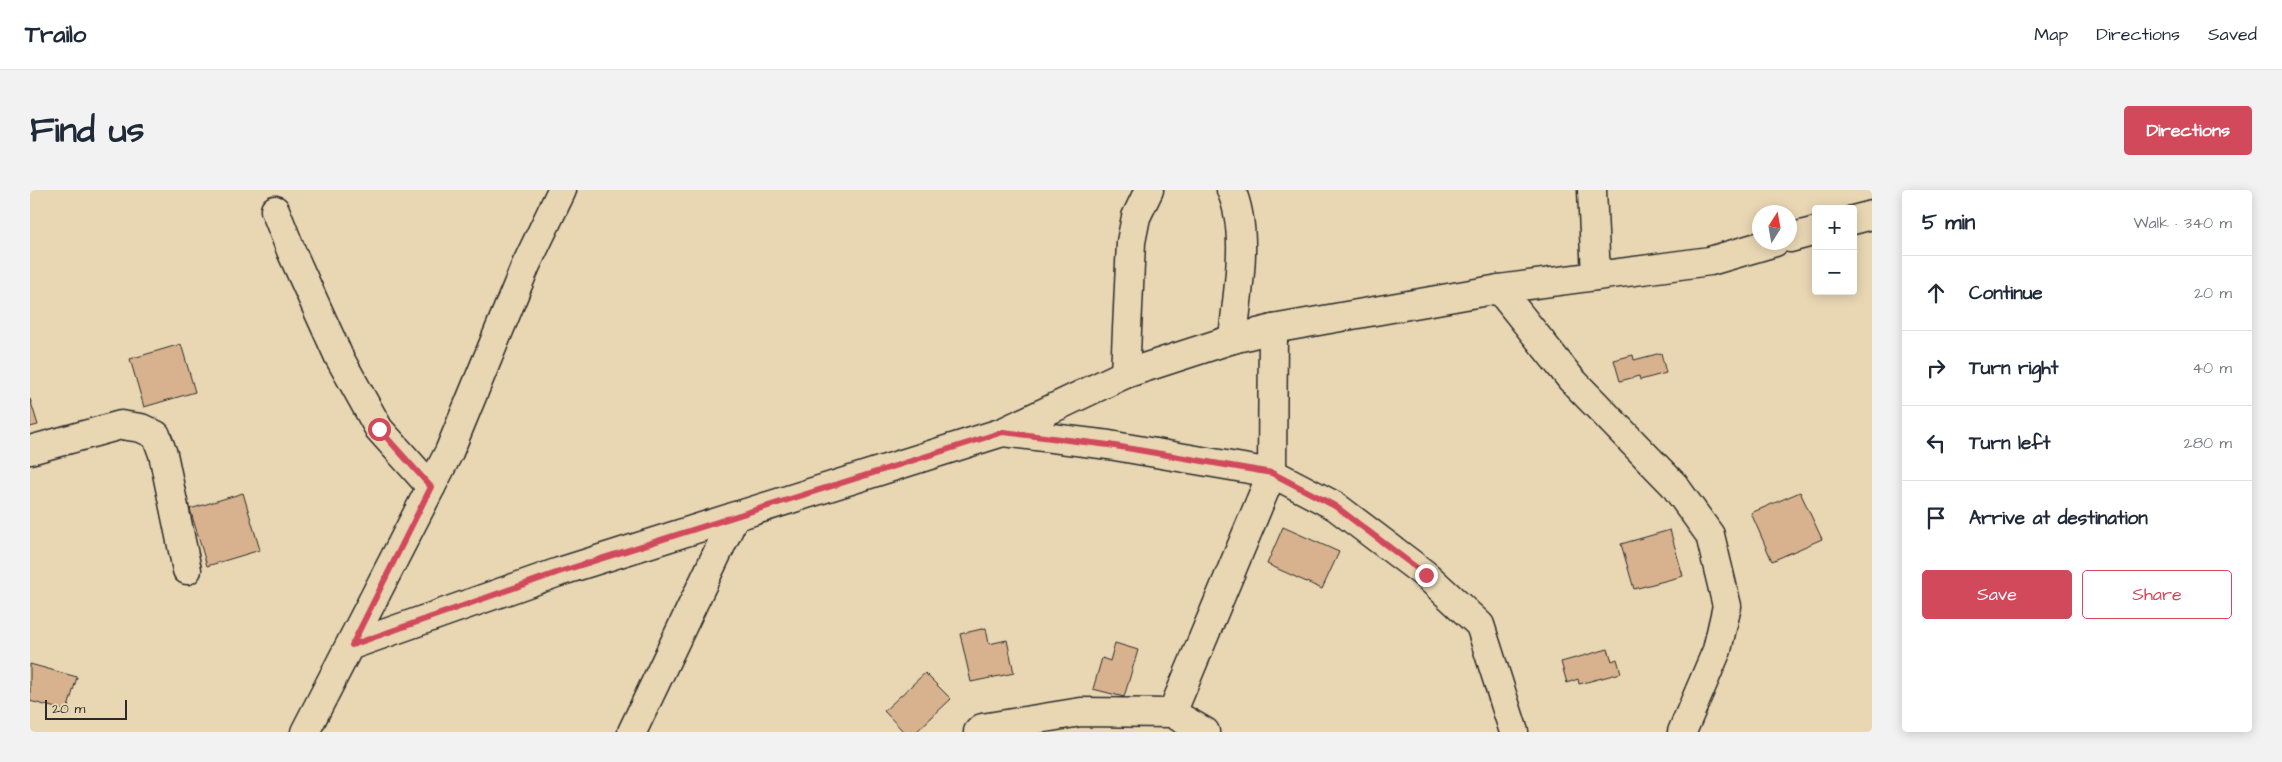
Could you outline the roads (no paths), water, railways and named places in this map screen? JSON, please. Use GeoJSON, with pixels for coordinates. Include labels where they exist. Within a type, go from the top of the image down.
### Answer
{"type":"FeatureCollection","features":[{"type":"Feature","properties":{"kind":"street"},"geometry":{"type":"LineString","coordinates":[[305,732],[352,645],[449,452],[526,265],[562,190]]}},
{"type":"Feature","properties":{"kind":"street"},"geometry":{"type":"LineString","coordinates":[[1125,374],[1131,242],[1136,217],[1149,190]]}},
{"type":"Feature","properties":{"kind":"street"},"geometry":{"type":"LineString","coordinates":[[1231,190],[1238,206],[1241,235],[1234,339]]}},
{"type":"Feature","properties":{"kind":"street"},"geometry":{"type":"LineString","coordinates":[[1592,190],[1596,276]]}},
{"type":"Feature","properties":{"kind":"street"},"geometry":{"type":"LineString","coordinates":[[275,210],[339,357],[379,429],[431,487]]}},
{"type":"Feature","properties":{"kind":"street"},"geometry":{"type":"LineString","coordinates":[[1857,219],[1872,215]]}},
{"type":"Feature","properties":{"kind":"street"},"geometry":{"type":"LineString","coordinates":[[1797,236],[1812,232]]}},
{"type":"Feature","properties":{"kind":"street"},"geometry":{"type":"LineString","coordinates":[[352,645],[559,572],[1003,432],[1125,374],[1234,339],[1273,329],[1499,289],[1710,261],[1752,249]]}},
{"type":"Feature","properties":{"kind":"street"},"geometry":{"type":"LineString","coordinates":[[1499,289],[1571,379],[1674,485],[1710,535],[1727,606],[1717,650],[1682,732]]}},
{"type":"Feature","properties":{"kind":"street"},"geometry":{"type":"LineString","coordinates":[[1172,713],[1272,473],[1273,329]]}},
{"type":"Feature","properties":{"kind":"street"},"geometry":{"type":"LineString","coordinates":[[30,450],[120,426],[141,428],[156,435],[163,454],[187,570]]}},
{"type":"Feature","properties":{"kind":"street"},"geometry":{"type":"LineString","coordinates":[[1003,432],[1109,445],[1272,473],[1335,506],[1426,575],[1480,625],[1514,732]]}},
{"type":"Feature","properties":{"kind":"street"},"geometry":{"type":"LineString","coordinates":[[632,732],[735,516]]}},
{"type":"Feature","properties":{"kind":"street"},"geometry":{"type":"LineString","coordinates":[[978,732],[982,728],[1081,712],[1172,713],[1205,732]]}}]}
